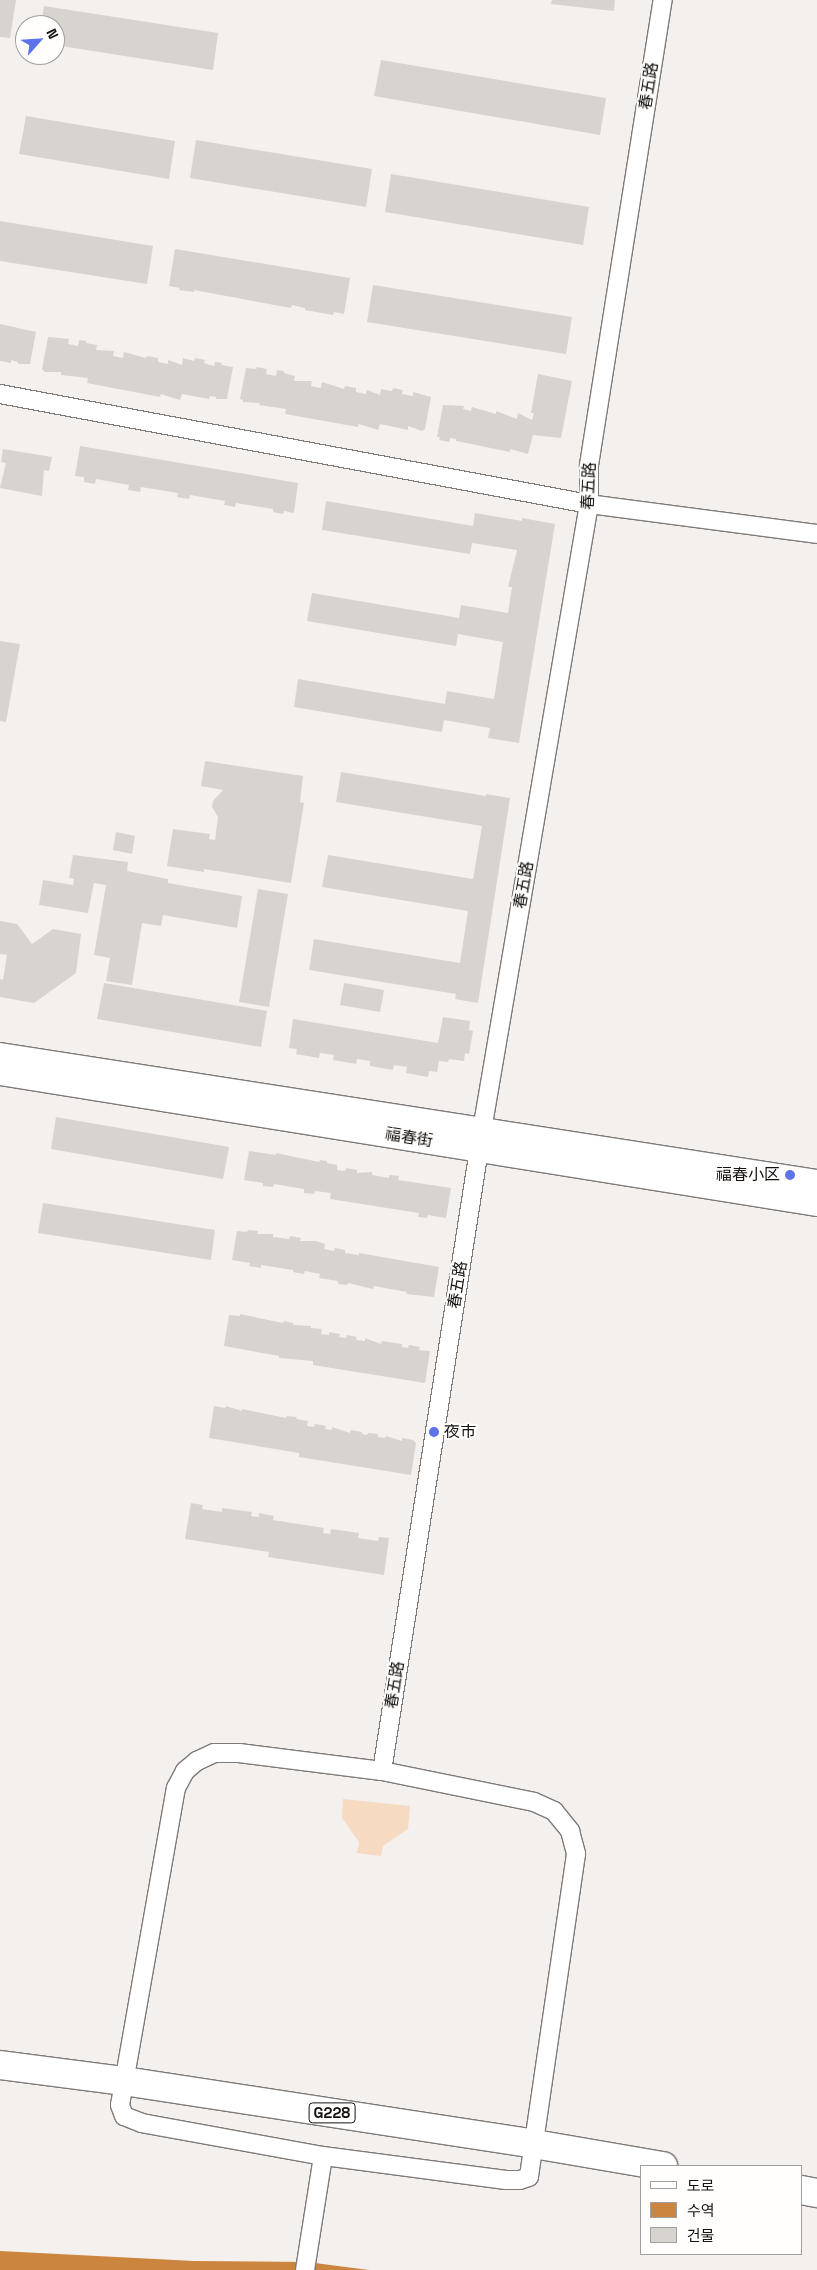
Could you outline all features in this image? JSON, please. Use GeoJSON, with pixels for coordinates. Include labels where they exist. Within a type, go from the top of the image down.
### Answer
{"type":"FeatureCollection","features":[{"type":"Feature","properties":{"kind":"highway","name":"G228"},"geometry":{"type":"LineString","coordinates":[[0,2065],[124,2081],[534,2144],[657,2165]]}},
{"type":"Feature","properties":{"kind":"highway"},"geometry":{"type":"LineString","coordinates":[[802,2190],[817,2193]]}},
{"type":"Feature","properties":{"kind":"main road","name":"福春街"},"geometry":{"type":"LineString","coordinates":[[0,1055],[480,1140],[817,1204]]}},
{"type":"Feature","properties":{"kind":"main road","name":"福春街"},"geometry":{"type":"LineString","coordinates":[[0,1073],[480,1140],[817,1182]]}},
{"type":"Feature","properties":{"kind":"street","name":"春五路"},"geometry":{"type":"LineString","coordinates":[[382,1771],[480,1140],[590,504],[589,465],[662,0]]}},
{"type":"Feature","properties":{"kind":"street"},"geometry":{"type":"LineString","coordinates":[[0,394],[590,504],[817,534]]}},
{"type":"Feature","properties":{"kind":"street"},"geometry":{"type":"LineString","coordinates":[[214,1753],[239,1753],[382,1771],[534,1802],[554,1811],[570,1831],[576,1854],[529,2177],[520,2180],[506,2180],[323,2156],[142,2123],[124,2116],[120,2105],[124,2081],[176,1788],[185,1771],[197,1761],[214,1753]]}},
{"type":"Feature","properties":{"kind":"street"},"geometry":{"type":"LineString","coordinates":[[305,2270],[323,2156]]}},
{"type":"Feature","properties":{"kind":"shaded area"},"geometry":{"type":"Polygon","coordinates":[[[343,1799],[410,1806],[408,1829],[383,1846],[381,1856],[357,1853],[359,1842],[342,1818],[343,1799]]]}},
{"type":"Feature","properties":{"kind":"water"},"geometry":{"type":"Polygon","coordinates":[[[0,2251],[194,2261],[307,2262],[369,2270],[0,2270],[0,2251]]]}},
{"type":"Feature","properties":{"kind":"building"},"geometry":{"type":"Polygon","coordinates":[[[0,0],[16,0],[10,38],[0,37],[0,0]]]}},
{"type":"Feature","properties":{"kind":"building"},"geometry":{"type":"Polygon","coordinates":[[[552,0],[615,0],[614,11],[551,4],[552,0]]]}},
{"type":"Feature","properties":{"kind":"building"},"geometry":{"type":"Polygon","coordinates":[[[44,6],[218,33],[213,70],[65,47],[65,15],[43,15],[44,6]]]}},
{"type":"Feature","properties":{"kind":"building"},"geometry":{"type":"Polygon","coordinates":[[[381,60],[606,98],[600,135],[374,96],[381,60]]]}},
{"type":"Feature","properties":{"kind":"building"},"geometry":{"type":"Polygon","coordinates":[[[26,116],[175,141],[169,179],[19,154],[26,116]]]}},
{"type":"Feature","properties":{"kind":"building"},"geometry":{"type":"Polygon","coordinates":[[[196,140],[372,169],[366,207],[190,178],[196,140]]]}},
{"type":"Feature","properties":{"kind":"building"},"geometry":{"type":"Polygon","coordinates":[[[391,174],[589,207],[583,245],[385,212],[391,174]]]}},
{"type":"Feature","properties":{"kind":"building"},"geometry":{"type":"Polygon","coordinates":[[[0,221],[153,246],[147,284],[0,261],[0,221]]]}},
{"type":"Feature","properties":{"kind":"building"},"geometry":{"type":"Polygon","coordinates":[[[175,249],[350,278],[344,314],[334,312],[333,315],[305,310],[305,308],[292,305],[291,308],[194,290],[194,292],[179,290],[180,288],[169,286],[175,249]]]}},
{"type":"Feature","properties":{"kind":"building"},"geometry":{"type":"Polygon","coordinates":[[[373,285],[572,317],[566,354],[367,322],[373,285]]]}},
{"type":"Feature","properties":{"kind":"building"},"geometry":{"type":"Polygon","coordinates":[[[0,324],[36,332],[30,364],[18,364],[18,362],[11,360],[11,363],[0,361],[0,324]]]}},
{"type":"Feature","properties":{"kind":"building"},"geometry":{"type":"Polygon","coordinates":[[[48,337],[69,339],[68,344],[78,346],[79,340],[86,341],[86,343],[97,345],[96,350],[114,351],[113,356],[123,358],[124,352],[146,358],[147,356],[158,358],[158,362],[168,364],[168,360],[182,365],[183,358],[194,361],[195,358],[205,360],[204,363],[214,366],[215,362],[222,363],[221,365],[233,367],[227,399],[216,399],[216,397],[210,396],[209,399],[182,394],[180,400],[161,394],[160,397],[87,383],[88,378],[61,375],[61,372],[45,372],[42,369],[48,337]]]}},
{"type":"Feature","properties":{"kind":"building"},"geometry":{"type":"Polygon","coordinates":[[[257,367],[267,369],[266,374],[276,376],[277,370],[284,371],[284,373],[295,376],[294,381],[312,381],[311,386],[321,388],[322,382],[344,389],[345,386],[356,388],[356,392],[366,394],[367,390],[380,395],[381,389],[392,391],[393,388],[403,390],[402,394],[413,396],[413,392],[431,397],[425,429],[422,431],[408,426],[408,430],[380,424],[378,430],[359,424],[358,427],[285,414],[286,409],[259,405],[260,403],[243,402],[240,399],[246,368],[256,369],[257,367]]]}},
{"type":"Feature","properties":{"kind":"building"},"geometry":{"type":"Polygon","coordinates":[[[538,374],[572,381],[561,438],[533,435],[528,454],[510,449],[510,452],[456,441],[456,439],[450,438],[449,442],[439,440],[440,437],[437,437],[443,405],[464,406],[463,409],[471,411],[472,407],[496,414],[496,411],[517,419],[518,413],[532,420],[534,413],[531,413],[538,374]]]}},
{"type":"Feature","properties":{"kind":"building"},"geometry":{"type":"Polygon","coordinates":[[[80,446],[298,483],[294,513],[284,511],[283,514],[273,512],[273,509],[236,503],[235,507],[224,505],[225,501],[190,495],[189,499],[177,497],[178,493],[141,487],[140,492],[128,490],[129,485],[96,479],[95,484],[84,482],[84,477],[75,476],[80,446]]]}},
{"type":"Feature","properties":{"kind":"building"},"geometry":{"type":"Polygon","coordinates":[[[3,449],[52,457],[49,471],[44,470],[42,496],[0,488],[6,463],[1,462],[3,449]]]}},
{"type":"Feature","properties":{"kind":"building"},"geometry":{"type":"Polygon","coordinates":[[[326,501],[473,526],[475,513],[522,521],[522,518],[555,524],[519,743],[488,738],[490,728],[444,720],[442,732],[294,707],[298,679],[445,704],[447,691],[494,699],[503,642],[458,634],[456,646],[307,621],[312,593],[459,618],[461,605],[508,613],[512,587],[508,587],[517,550],[472,543],[470,554],[322,530],[326,501]]]}},
{"type":"Feature","properties":{"kind":"building"},"geometry":{"type":"Polygon","coordinates":[[[0,641],[20,644],[6,722],[0,721],[0,641]]]}},
{"type":"Feature","properties":{"kind":"building"},"geometry":{"type":"Polygon","coordinates":[[[205,761],[303,776],[300,802],[304,803],[291,883],[204,869],[204,872],[167,866],[173,829],[210,834],[209,839],[215,840],[218,817],[212,807],[213,801],[223,790],[201,786],[205,761]]]}},
{"type":"Feature","properties":{"kind":"building"},"geometry":{"type":"Polygon","coordinates":[[[341,772],[486,796],[486,794],[510,798],[478,1003],[455,999],[456,994],[309,970],[314,939],[460,963],[468,911],[322,887],[328,855],[473,879],[482,826],[336,802],[341,772]]]}},
{"type":"Feature","properties":{"kind":"building"},"geometry":{"type":"Polygon","coordinates":[[[116,832],[135,836],[132,854],[113,850],[116,832]]]}},
{"type":"Feature","properties":{"kind":"building"},"geometry":{"type":"Polygon","coordinates":[[[73,855],[128,862],[127,871],[168,879],[168,883],[242,896],[237,928],[163,915],[161,926],[142,923],[132,985],[106,981],[110,958],[94,955],[106,885],[94,883],[88,913],[39,905],[43,880],[73,885],[74,879],[69,878],[73,855]]]}},
{"type":"Feature","properties":{"kind":"building"},"geometry":{"type":"Polygon","coordinates":[[[258,889],[288,894],[269,1007],[239,1002],[258,889]]]}},
{"type":"Feature","properties":{"kind":"building"},"geometry":{"type":"Polygon","coordinates":[[[0,921],[17,924],[32,944],[53,929],[81,934],[76,973],[34,1003],[0,997],[0,979],[3,980],[7,955],[0,954],[0,921]]]}},
{"type":"Feature","properties":{"kind":"building"},"geometry":{"type":"Polygon","coordinates":[[[104,983],[267,1011],[261,1047],[97,1019],[104,983]]]}},
{"type":"Feature","properties":{"kind":"building"},"geometry":{"type":"Polygon","coordinates":[[[344,983],[384,990],[380,1012],[340,1005],[344,983]]]}},
{"type":"Feature","properties":{"kind":"building"},"geometry":{"type":"Polygon","coordinates":[[[443,1017],[470,1021],[469,1030],[473,1031],[469,1054],[465,1053],[464,1061],[449,1059],[448,1062],[439,1061],[437,1072],[429,1071],[428,1077],[406,1073],[407,1067],[394,1065],[393,1070],[370,1066],[370,1061],[357,1059],[356,1064],[333,1060],[334,1055],[320,1053],[319,1058],[296,1054],[297,1049],[289,1048],[293,1019],[438,1043],[443,1017]]]}},
{"type":"Feature","properties":{"kind":"building"},"geometry":{"type":"Polygon","coordinates":[[[56,1117],[229,1147],[223,1179],[51,1149],[56,1117]]]}},
{"type":"Feature","properties":{"kind":"building"},"geometry":{"type":"Polygon","coordinates":[[[249,1151],[276,1155],[276,1153],[319,1162],[320,1160],[327,1161],[327,1163],[337,1165],[337,1170],[345,1171],[346,1168],[357,1170],[357,1173],[372,1172],[372,1175],[389,1178],[389,1175],[399,1176],[398,1180],[451,1188],[446,1218],[428,1215],[427,1218],[418,1217],[419,1213],[330,1199],[331,1193],[315,1191],[314,1194],[304,1193],[304,1189],[274,1184],[273,1187],[263,1186],[263,1183],[244,1180],[249,1151]]]}},
{"type":"Feature","properties":{"kind":"building"},"geometry":{"type":"Polygon","coordinates":[[[43,1203],[215,1230],[211,1260],[38,1233],[43,1203]]]}},
{"type":"Feature","properties":{"kind":"building"},"geometry":{"type":"Polygon","coordinates":[[[248,1230],[258,1231],[257,1234],[273,1234],[273,1237],[289,1239],[290,1236],[301,1238],[300,1241],[316,1241],[325,1244],[324,1249],[334,1251],[335,1248],[345,1250],[345,1253],[359,1255],[359,1253],[439,1267],[434,1297],[406,1294],[407,1292],[374,1286],[373,1289],[348,1283],[347,1285],[338,1284],[338,1281],[319,1278],[320,1274],[305,1271],[304,1274],[293,1272],[293,1270],[261,1265],[261,1268],[249,1266],[250,1263],[232,1260],[237,1231],[247,1232],[248,1230]]]}},
{"type":"Feature","properties":{"kind":"building"},"geometry":{"type":"Polygon","coordinates":[[[240,1314],[283,1323],[284,1321],[293,1323],[293,1325],[311,1326],[311,1328],[322,1329],[321,1334],[329,1335],[329,1332],[340,1334],[339,1337],[346,1338],[347,1335],[357,1337],[356,1340],[365,1341],[365,1338],[381,1344],[382,1341],[402,1344],[402,1347],[408,1348],[409,1345],[420,1347],[419,1350],[430,1351],[425,1383],[313,1365],[313,1361],[279,1358],[279,1356],[224,1346],[229,1315],[240,1316],[240,1314]]]}},
{"type":"Feature","properties":{"kind":"building"},"geometry":{"type":"Polygon","coordinates":[[[214,1406],[225,1408],[226,1406],[242,1411],[242,1409],[286,1418],[287,1416],[297,1417],[296,1419],[308,1421],[307,1426],[314,1427],[315,1424],[326,1426],[325,1429],[332,1430],[332,1427],[350,1433],[351,1430],[367,1435],[368,1433],[378,1434],[378,1437],[385,1438],[386,1436],[402,1441],[402,1438],[413,1440],[416,1443],[411,1475],[299,1457],[299,1453],[209,1438],[214,1406]]]}},
{"type":"Feature","properties":{"kind":"building"},"geometry":{"type":"Polygon","coordinates":[[[191,1503],[203,1505],[202,1509],[222,1512],[222,1508],[252,1512],[251,1516],[259,1517],[259,1513],[274,1516],[273,1520],[324,1528],[323,1533],[330,1534],[331,1529],[359,1533],[358,1538],[378,1541],[379,1537],[389,1538],[384,1575],[268,1557],[269,1552],[185,1539],[191,1503]]]}},
{"type":"Feature","properties":{"kind":"place","name":"福春小区"},"geometry":{"type":"Point","coordinates":[790,1175]}},
{"type":"Feature","properties":{"kind":"place","name":"夜市"},"geometry":{"type":"Point","coordinates":[434,1432]}}]}
